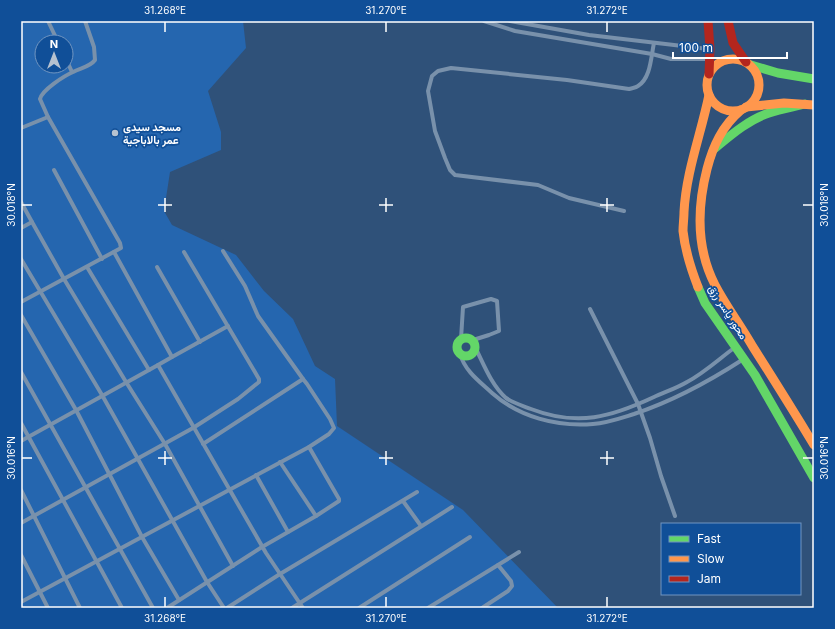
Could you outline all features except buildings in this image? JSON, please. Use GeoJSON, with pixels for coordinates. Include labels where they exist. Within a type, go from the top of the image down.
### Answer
{"type":"FeatureCollection","features":[{"type":"Feature","properties":{"kind":"main road"},"geometry":{"type":"LineString","coordinates":[[708,21],[710,59],[707,85],[709,95],[720,107],[730,111],[773,104],[809,105]]}},
{"type":"Feature","properties":{"kind":"main road"},"geometry":{"type":"LineString","coordinates":[[728,21],[733,43],[757,74],[759,86],[755,98],[744,108]]}},
{"type":"Feature","properties":{"kind":"main road"},"geometry":{"type":"LineString","coordinates":[[709,74],[715,65],[725,60],[736,59],[778,73],[814,79]]}},
{"type":"Feature","properties":{"kind":"main road","name":"محور ياسر رزق"},"geometry":{"type":"LineString","coordinates":[[709,95],[685,193],[683,218],[685,242],[690,267],[699,291],[712,314],[765,391],[814,478]]}},
{"type":"Feature","properties":{"kind":"main road"},"geometry":{"type":"LineString","coordinates":[[713,150],[737,130],[758,118],[780,109],[809,105]]}},
{"type":"Feature","properties":{"kind":"main road","name":"محور ياسر رزق"},"geometry":{"type":"LineString","coordinates":[[744,108],[726,123],[720,132],[702,187],[699,206],[700,233],[705,260],[715,285],[814,445]]}},
{"type":"Feature","properties":{"kind":"main road"},"geometry":{"type":"LineString","coordinates":[[467,337],[474,344],[474,352],[469,356],[463,356],[460,354],[457,348],[457,345],[461,339],[467,337]]}},
{"type":"Feature","properties":{"kind":"lane"},"geometry":{"type":"LineString","coordinates":[[48,21],[54,34]]}},
{"type":"Feature","properties":{"kind":"lane"},"geometry":{"type":"LineString","coordinates":[[74,71],[95,60],[94,47],[85,21]]}},
{"type":"Feature","properties":{"kind":"lane"},"geometry":{"type":"LineString","coordinates":[[484,21],[515,31],[652,54],[671,59],[710,59]]}},
{"type":"Feature","properties":{"kind":"lane"},"geometry":{"type":"LineString","coordinates":[[500,26],[502,21]]}},
{"type":"Feature","properties":{"kind":"lane"},"geometry":{"type":"LineString","coordinates":[[510,21],[590,35],[710,49]]}},
{"type":"Feature","properties":{"kind":"lane"},"geometry":{"type":"LineString","coordinates":[[624,211],[569,198],[538,185],[455,175],[450,170],[435,131],[428,91],[432,76],[438,71],[451,68],[567,80],[629,89],[638,87],[647,75],[654,43]]}},
{"type":"Feature","properties":{"kind":"lane"},"geometry":{"type":"LineString","coordinates":[[21,302],[121,248],[120,243],[48,117],[41,102],[40,97],[42,94],[49,87],[69,74]]}},
{"type":"Feature","properties":{"kind":"lane"},"geometry":{"type":"LineString","coordinates":[[21,128],[48,117]]}},
{"type":"Feature","properties":{"kind":"lane"},"geometry":{"type":"LineString","coordinates":[[54,170],[102,259]]}},
{"type":"Feature","properties":{"kind":"lane"},"geometry":{"type":"LineString","coordinates":[[21,202],[64,279],[165,444],[233,566]]}},
{"type":"Feature","properties":{"kind":"lane"},"geometry":{"type":"LineString","coordinates":[[21,228],[32,222]]}},
{"type":"Feature","properties":{"kind":"lane"},"geometry":{"type":"LineString","coordinates":[[114,252],[172,357]]}},
{"type":"Feature","properties":{"kind":"lane"},"geometry":{"type":"LineString","coordinates":[[21,523],[193,428],[238,399],[259,382],[259,379],[184,252]]}},
{"type":"Feature","properties":{"kind":"lane"},"geometry":{"type":"LineString","coordinates":[[21,602],[309,447],[333,431],[334,428],[330,419],[308,384],[258,316],[245,286],[223,252]]}},
{"type":"Feature","properties":{"kind":"lane"},"geometry":{"type":"LineString","coordinates":[[21,259],[102,396],[207,582],[226,608],[417,492]]}},
{"type":"Feature","properties":{"kind":"lane"},"geometry":{"type":"LineString","coordinates":[[87,267],[149,370]]}},
{"type":"Feature","properties":{"kind":"lane"},"geometry":{"type":"LineString","coordinates":[[157,267],[200,342]]}},
{"type":"Feature","properties":{"kind":"lane"},"geometry":{"type":"LineString","coordinates":[[461,339],[463,307],[491,299],[497,301],[499,331],[474,344],[494,383],[506,398],[517,404],[538,412],[568,418],[593,418],[638,404],[688,382],[736,347]]}},
{"type":"Feature","properties":{"kind":"lane"},"geometry":{"type":"LineString","coordinates":[[590,309],[638,404],[675,516]]}},
{"type":"Feature","properties":{"kind":"lane"},"geometry":{"type":"LineString","coordinates":[[21,315],[76,410],[142,537],[179,600]]}},
{"type":"Feature","properties":{"kind":"lane"},"geometry":{"type":"LineString","coordinates":[[21,441],[228,326]]}},
{"type":"Feature","properties":{"kind":"lane"},"geometry":{"type":"LineString","coordinates":[[460,354],[462,361],[471,375],[505,404],[534,417],[568,424],[594,424],[616,420],[641,412],[678,397],[724,372],[744,359]]}},
{"type":"Feature","properties":{"kind":"lane"},"geometry":{"type":"LineString","coordinates":[[158,365],[262,547],[303,608]]}},
{"type":"Feature","properties":{"kind":"lane"},"geometry":{"type":"LineString","coordinates":[[21,372],[153,608]]}},
{"type":"Feature","properties":{"kind":"lane"},"geometry":{"type":"LineString","coordinates":[[203,444],[263,403],[303,379]]}},
{"type":"Feature","properties":{"kind":"lane"},"geometry":{"type":"LineString","coordinates":[[21,422],[122,608]]}},
{"type":"Feature","properties":{"kind":"lane"},"geometry":{"type":"LineString","coordinates":[[167,608],[262,547],[340,501],[309,447]]}},
{"type":"Feature","properties":{"kind":"lane"},"geometry":{"type":"LineString","coordinates":[[280,462],[316,516]]}},
{"type":"Feature","properties":{"kind":"lane"},"geometry":{"type":"LineString","coordinates":[[256,475],[288,532]]}},
{"type":"Feature","properties":{"kind":"lane"},"geometry":{"type":"LineString","coordinates":[[21,490],[80,608]]}},
{"type":"Feature","properties":{"kind":"lane"},"geometry":{"type":"LineString","coordinates":[[403,500],[421,526]]}},
{"type":"Feature","properties":{"kind":"lane"},"geometry":{"type":"LineString","coordinates":[[292,608],[452,507]]}},
{"type":"Feature","properties":{"kind":"lane"},"geometry":{"type":"LineString","coordinates":[[359,608],[470,537]]}},
{"type":"Feature","properties":{"kind":"lane"},"geometry":{"type":"LineString","coordinates":[[428,608],[519,552]]}},
{"type":"Feature","properties":{"kind":"lane"},"geometry":{"type":"LineString","coordinates":[[21,555],[48,608]]}},
{"type":"Feature","properties":{"kind":"lane"},"geometry":{"type":"LineString","coordinates":[[482,608],[508,591],[512,586],[498,565]]}},
{"type":"Feature","properties":{"kind":"shaded area"},"geometry":{"type":"Polygon","coordinates":[[[21,21],[243,21],[246,48],[208,91],[221,132],[221,150],[170,172],[164,211],[172,225],[236,255],[264,291],[293,319],[315,366],[335,379],[337,426],[463,510],[558,608],[21,608],[21,21]]]}},
{"type":"Feature","properties":{"kind":"traffic: fast"},"geometry":{"type":"LineString","coordinates":[[751,65],[778,73],[814,79]]}},
{"type":"Feature","properties":{"kind":"traffic: fast"},"geometry":{"type":"LineString","coordinates":[[714,149],[740,128],[761,116],[805,104]]}},
{"type":"Feature","properties":{"kind":"traffic: fast"},"geometry":{"type":"LineString","coordinates":[[698,287],[705,303],[755,375],[814,478]]}},
{"type":"Feature","properties":{"kind":"traffic: fast"},"geometry":{"type":"LineString","coordinates":[[462,338],[470,338],[475,343],[475,347],[473,354],[470,356],[462,356],[457,351],[457,343],[462,338]]}},
{"type":"Feature","properties":{"kind":"traffic: slow"},"geometry":{"type":"LineString","coordinates":[[728,59],[738,59],[748,63],[755,70],[759,80],[759,85],[759,90],[755,100],[748,107],[738,111],[728,111],[718,107],[711,100],[707,90],[707,80],[711,70],[718,63],[728,59]]}},
{"type":"Feature","properties":{"kind":"traffic: slow"},"geometry":{"type":"LineString","coordinates":[[698,287],[687,252],[683,226],[685,197],[709,95]]}},
{"type":"Feature","properties":{"kind":"traffic: slow"},"geometry":{"type":"LineString","coordinates":[[746,107],[784,103],[814,105]]}},
{"type":"Feature","properties":{"kind":"traffic: slow"},"geometry":{"type":"LineString","coordinates":[[741,110],[723,130],[715,144],[707,169],[701,198],[700,213],[701,242],[704,257],[719,293],[814,445]]}},
{"type":"Feature","properties":{"kind":"traffic: jam"},"geometry":{"type":"LineString","coordinates":[[708,21],[710,49],[709,74]]}},
{"type":"Feature","properties":{"kind":"traffic: jam"},"geometry":{"type":"LineString","coordinates":[[728,21],[733,43],[746,62]]}},
{"type":"Feature","properties":{"kind":"place","name":"مسجد سيدى عمر بالاباجية"},"geometry":{"type":"Point","coordinates":[115,133]}}]}
